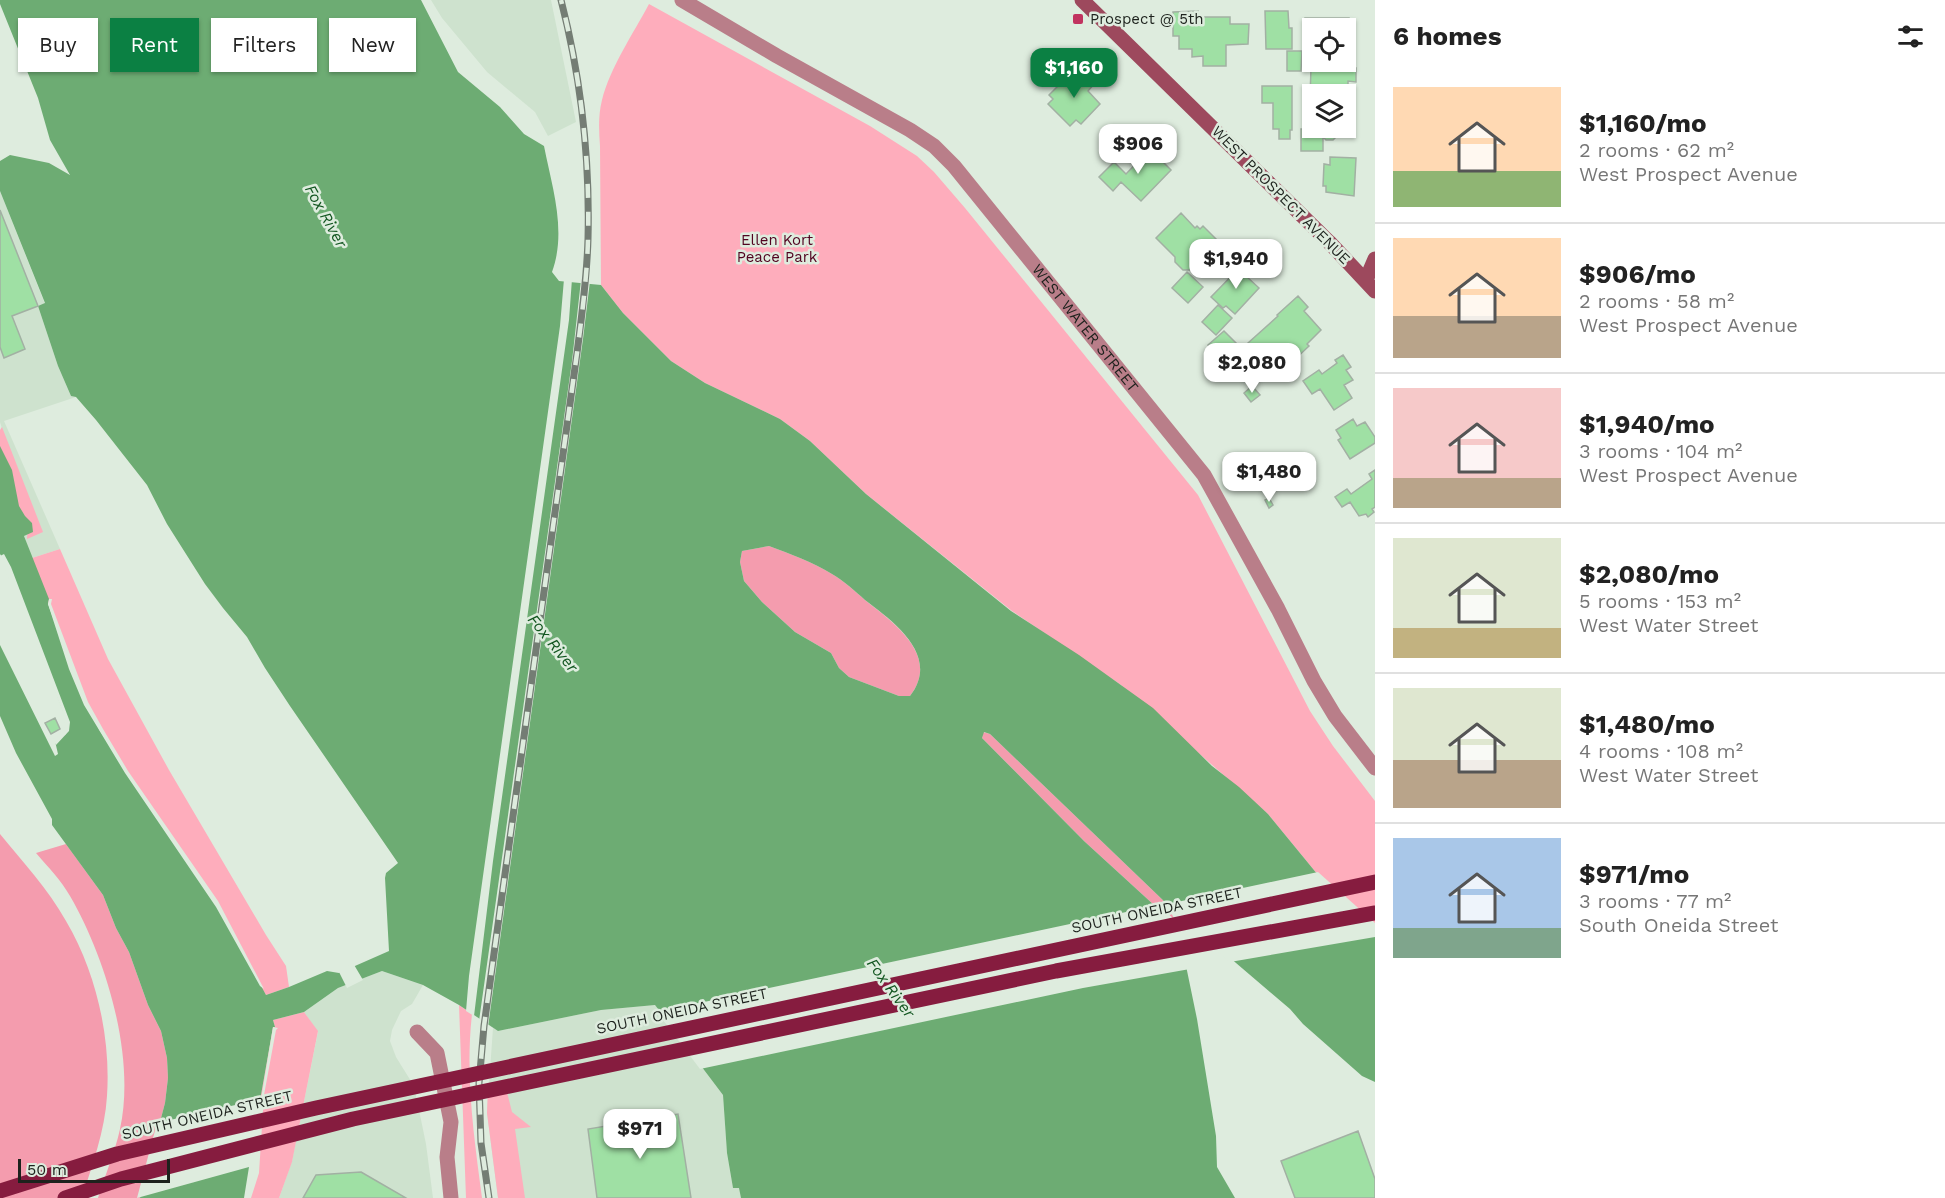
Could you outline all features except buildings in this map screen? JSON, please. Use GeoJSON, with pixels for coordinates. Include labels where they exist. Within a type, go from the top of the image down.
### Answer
{"type":"FeatureCollection","features":[{"type":"Feature","properties":{"kind":"main road","name":"WEST PROSPECT AVENUE"},"geometry":{"type":"LineString","coordinates":[[1082,0],[1371,285]]}},
{"type":"Feature","properties":{"kind":"main road"},"geometry":{"type":"LineString","coordinates":[[1371,285],[1375,259]]}},
{"type":"Feature","properties":{"kind":"main road","name":"SOUTH ONEIDA STREET"},"geometry":{"type":"LineString","coordinates":[[0,1191],[117,1154],[316,1108],[1375,882]]}},
{"type":"Feature","properties":{"kind":"main road"},"geometry":{"type":"LineString","coordinates":[[66,1198],[122,1179],[353,1119],[1056,971],[1375,914]]}},
{"type":"Feature","properties":{"kind":"street","name":"WEST WATER STREET"},"geometry":{"type":"LineString","coordinates":[[682,0],[910,130],[934,146],[954,166],[1204,475],[1278,609],[1314,681],[1335,716],[1375,768]]}},
{"type":"Feature","properties":{"kind":"street"},"geometry":{"type":"LineString","coordinates":[[417,1032],[437,1053],[451,1122],[447,1157],[451,1198]]}},
{"type":"Feature","properties":{"kind":"shaded area"},"geometry":{"type":"Polygon","coordinates":[[[431,0],[551,0],[576,122],[548,136],[535,112],[487,72],[442,18],[431,0]]]}},
{"type":"Feature","properties":{"kind":"shaded area"},"geometry":{"type":"Polygon","coordinates":[[[0,191],[45,304],[38,306],[58,366],[71,396],[76,397],[4,421],[60,549],[32,558],[24,536],[33,532],[0,422],[0,191]]]}},
{"type":"Feature","properties":{"kind":"shaded area"},"geometry":{"type":"Polygon","coordinates":[[[769,546],[809,562],[836,577],[900,630],[917,654],[920,667],[918,681],[910,696],[899,696],[849,677],[839,668],[831,653],[795,632],[762,602],[744,581],[740,562],[742,551],[769,546]]]}},
{"type":"Feature","properties":{"kind":"shaded area"},"geometry":{"type":"Polygon","coordinates":[[[983,732],[990,734],[1167,904],[1178,927],[1084,841],[982,738],[983,732]]]}},
{"type":"Feature","properties":{"kind":"shaded area"},"geometry":{"type":"Polygon","coordinates":[[[0,834],[59,909],[77,941],[93,983],[104,1028],[108,1074],[106,1109],[101,1135],[82,1198],[0,1198],[0,834]]]}},
{"type":"Feature","properties":{"kind":"shaded area"},"geometry":{"type":"Polygon","coordinates":[[[66,844],[103,895],[161,1031],[167,1058],[168,1078],[165,1103],[140,1198],[98,1198],[120,1129],[124,1101],[124,1071],[121,1040],[114,1009],[95,948],[66,890],[36,853],[66,844]]]}},
{"type":"Feature","properties":{"kind":"shaded area"},"geometry":{"type":"Polygon","coordinates":[[[382,971],[423,985],[412,1004],[401,1011],[392,1030],[390,1041],[396,1057],[414,1086],[426,1144],[433,1198],[279,1198],[292,1161],[318,1032],[304,1012],[338,988],[382,971]]]}},
{"type":"Feature","properties":{"kind":"shaded area"},"geometry":{"type":"Polygon","coordinates":[[[655,1005],[723,1095],[727,1153],[733,1188],[740,1187],[741,1198],[498,1198],[487,1113],[493,1028],[498,1031],[601,1010],[655,1005]]]}},
{"type":"Feature","properties":{"kind":"green space","name":"Ellen Kort Peace Park"},"geometry":{"type":"Polygon","coordinates":[[[649,4],[870,126],[917,156],[965,208],[1198,495],[1310,711],[1333,746],[1375,801],[1375,927],[1318,875],[1268,814],[1121,685],[1012,611],[866,494],[810,441],[780,419],[705,383],[671,361],[623,313],[601,285],[599,118],[610,76],[649,4]]]}},
{"type":"Feature","properties":{"kind":"green space"},"geometry":{"type":"Polygon","coordinates":[[[2,427],[43,532],[27,539],[28,524],[19,515],[0,453],[2,427]]]}},
{"type":"Feature","properties":{"kind":"green space"},"geometry":{"type":"Polygon","coordinates":[[[60,549],[108,659],[169,770],[286,966],[289,987],[266,995],[85,703],[32,558],[60,549]]]}},
{"type":"Feature","properties":{"kind":"green space"},"geometry":{"type":"Polygon","coordinates":[[[459,1005],[472,1014],[470,1083],[482,1198],[466,1198],[459,1005]]]}},
{"type":"Feature","properties":{"kind":"green space"},"geometry":{"type":"Polygon","coordinates":[[[304,1012],[318,1031],[292,1162],[279,1198],[248,1198],[261,1095],[273,1027],[275,1027],[273,1020],[304,1012]]]}},
{"type":"Feature","properties":{"kind":"green space"},"geometry":{"type":"Polygon","coordinates":[[[488,1087],[507,1092],[512,1112],[531,1127],[515,1129],[525,1198],[498,1198],[487,1113],[488,1087]]]}},
{"type":"Feature","properties":{"kind":"water","name":"Fox River"},"geometry":{"type":"Polygon","coordinates":[[[0,0],[421,0],[458,72],[500,107],[524,134],[544,146],[557,209],[558,241],[552,272],[559,281],[601,285],[623,313],[671,361],[705,383],[780,419],[810,441],[866,494],[1011,611],[1079,655],[1153,708],[1212,766],[1268,814],[1318,875],[1375,927],[1375,1082],[1362,1076],[1303,1024],[1290,1009],[1167,904],[990,734],[984,732],[982,738],[1084,841],[1178,927],[1197,1019],[1216,1136],[1217,1167],[1235,1198],[741,1198],[739,1188],[733,1188],[727,1153],[723,1095],[655,1005],[601,1010],[498,1031],[423,985],[382,971],[338,988],[304,1012],[273,1020],[275,1027],[273,1027],[261,1095],[248,1198],[140,1198],[165,1103],[168,1078],[167,1058],[161,1031],[103,895],[52,825],[52,819],[16,753],[0,716],[0,645],[55,756],[58,754],[55,741],[66,734],[68,724],[5,561],[0,554],[0,446],[12,470],[19,506],[32,523],[33,532],[24,536],[49,599],[48,604],[72,670],[100,731],[215,902],[266,995],[327,971],[339,973],[389,951],[385,878],[386,873],[398,863],[290,706],[247,637],[205,584],[167,524],[147,485],[96,420],[76,397],[71,396],[58,366],[38,306],[45,303],[0,191],[0,161],[10,155],[49,163],[70,175],[50,140],[38,98],[27,72],[98,72],[98,18],[18,18],[18,49],[0,0]],[[769,546],[742,551],[740,562],[744,581],[762,602],[795,632],[831,653],[839,668],[849,677],[899,696],[910,696],[918,681],[920,667],[917,654],[910,641],[889,619],[849,586],[809,562],[769,546]]]}},
{"type":"Feature","properties":{"kind":"pier"},"geometry":{"type":"Polygon","coordinates":[[[564,279],[572,279],[569,320],[493,861],[474,1016],[466,1011],[469,976],[560,326],[564,279]]]}},
{"type":"Feature","properties":{"kind":"pier"},"geometry":{"type":"Polygon","coordinates":[[[581,280],[590,281],[583,339],[488,1027],[479,1021],[572,361],[581,280]]]}},
{"type":"Feature","properties":{"kind":"pier"},"geometry":{"type":"Polygon","coordinates":[[[4,554],[70,722],[69,731],[56,745],[53,739],[64,732],[62,710],[0,559],[0,556],[4,554]]]}},
{"type":"Feature","properties":{"kind":"pier"},"geometry":{"type":"Polygon","coordinates":[[[49,599],[52,599],[51,604],[88,702],[128,771],[218,901],[264,989],[260,986],[216,907],[125,773],[84,705],[69,669],[48,604],[49,599]]]}},
{"type":"Feature","properties":{"kind":"pier"},"geometry":{"type":"Polygon","coordinates":[[[1318,872],[1375,923],[1375,937],[1230,962],[1163,905],[1318,872]]]}},
{"type":"Feature","properties":{"kind":"pier"},"geometry":{"type":"Polygon","coordinates":[[[1159,905],[1181,926],[1190,969],[1083,988],[700,1069],[657,1012],[1159,905]]]}},
{"type":"Feature","properties":{"kind":"pier"},"geometry":{"type":"Polygon","coordinates":[[[353,963],[363,980],[347,988],[338,970],[353,963]]]}},
{"type":"Feature","properties":{"kind":"pier"},"geometry":{"type":"Polygon","coordinates":[[[273,1027],[278,1028],[264,1095],[259,1173],[251,1198],[244,1198],[249,1167],[137,1198],[157,1123],[261,1099],[273,1027]]]}},
{"type":"Feature","properties":{"kind":"railway"},"geometry":{"type":"LineString","coordinates":[[489,1198],[481,1143],[479,1083],[484,1026],[577,353],[587,253],[588,209],[583,119],[574,59],[561,0]]}},
{"type":"Feature","properties":{"kind":"place","name":"Prospect @ 5th"},"geometry":{"type":"Point","coordinates":[1078,19]}}]}
